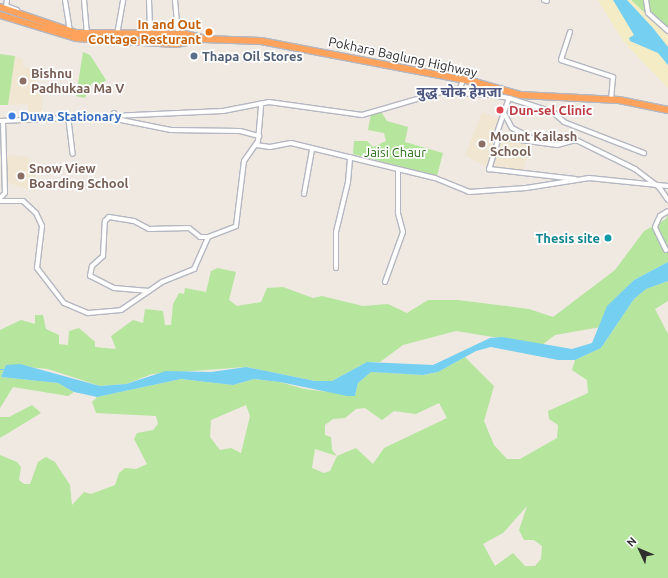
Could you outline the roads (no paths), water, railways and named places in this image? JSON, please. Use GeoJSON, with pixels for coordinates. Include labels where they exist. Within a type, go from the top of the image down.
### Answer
{"type":"FeatureCollection","features":[{"type":"Feature","properties":{"kind":"highway","name":"Pokhara Baglung Highway"},"geometry":{"type":"LineString","coordinates":[[0,7],[70,30],[87,34],[150,36],[178,35],[204,39],[261,40],[463,80],[530,96],[612,100],[668,110]]}},
{"type":"Feature","properties":{"kind":"highway","name":"Pokhara Baglung Highway"},"geometry":{"type":"LineString","coordinates":[[0,14],[84,39],[176,44],[204,39]]}},
{"type":"Feature","properties":{"kind":"street"},"geometry":{"type":"LineString","coordinates":[[7,0],[6,6],[70,30]]}},
{"type":"Feature","properties":{"kind":"street"},"geometry":{"type":"LineString","coordinates":[[65,0],[70,30]]}},
{"type":"Feature","properties":{"kind":"street"},"geometry":{"type":"LineString","coordinates":[[84,0],[87,34]]}},
{"type":"Feature","properties":{"kind":"street"},"geometry":{"type":"LineString","coordinates":[[117,35],[123,0]]}},
{"type":"Feature","properties":{"kind":"street"},"geometry":{"type":"LineString","coordinates":[[149,0],[150,36]]}},
{"type":"Feature","properties":{"kind":"street"},"geometry":{"type":"LineString","coordinates":[[176,0],[178,35]]}},
{"type":"Feature","properties":{"kind":"street"},"geometry":{"type":"LineString","coordinates":[[646,0],[648,13],[668,31]]}},
{"type":"Feature","properties":{"kind":"street"},"geometry":{"type":"LineString","coordinates":[[570,32],[561,60],[613,77],[612,100]]}},
{"type":"Feature","properties":{"kind":"street"},"geometry":{"type":"LineString","coordinates":[[459,91],[463,80]]}},
{"type":"Feature","properties":{"kind":"street"},"geometry":{"type":"LineString","coordinates":[[0,199],[5,193],[2,121],[68,116],[114,113],[223,111],[261,103],[290,103],[362,115],[412,98],[459,91],[509,98],[553,112],[564,122],[644,153]]}},
{"type":"Feature","properties":{"kind":"street"},"geometry":{"type":"LineString","coordinates":[[509,98],[496,134],[499,137],[489,169],[575,179],[590,178],[659,187],[668,186]]}},
{"type":"Feature","properties":{"kind":"street"},"geometry":{"type":"LineString","coordinates":[[149,291],[114,288],[90,276],[92,266],[103,256],[105,221],[109,217],[134,222],[150,229],[190,228],[200,236],[208,237],[236,226],[244,157],[256,145],[261,103]]}},
{"type":"Feature","properties":{"kind":"street"},"geometry":{"type":"LineString","coordinates":[[114,113],[116,120],[171,130],[240,131],[258,136]]}},
{"type":"Feature","properties":{"kind":"street"},"geometry":{"type":"LineString","coordinates":[[504,113],[512,128],[537,141]]}},
{"type":"Feature","properties":{"kind":"street"},"geometry":{"type":"LineString","coordinates":[[68,116],[73,154]]}},
{"type":"Feature","properties":{"kind":"street"},"geometry":{"type":"LineString","coordinates":[[499,137],[537,141],[557,145],[576,140],[618,159],[659,187],[668,200]]}},
{"type":"Feature","properties":{"kind":"street"},"geometry":{"type":"LineString","coordinates":[[256,145],[270,147],[291,143],[312,150],[350,157],[435,178],[469,192],[571,183],[575,179]]}},
{"type":"Feature","properties":{"kind":"street"},"geometry":{"type":"LineString","coordinates":[[304,194],[312,150]]}},
{"type":"Feature","properties":{"kind":"street"},"geometry":{"type":"LineString","coordinates":[[336,268],[336,232],[348,182],[350,157]]}},
{"type":"Feature","properties":{"kind":"street"},"geometry":{"type":"LineString","coordinates":[[385,282],[403,232],[398,213],[398,170]]}},
{"type":"Feature","properties":{"kind":"street"},"geometry":{"type":"LineString","coordinates":[[5,193],[32,208],[40,219],[37,268],[64,303],[82,312],[106,313],[121,310],[149,291],[196,267],[208,237]]}},
{"type":"Feature","properties":{"kind":"street"},"geometry":{"type":"LineString","coordinates":[[0,199],[16,199]]}},
{"type":"Feature","properties":{"kind":"street"},"geometry":{"type":"LineString","coordinates":[[666,250],[655,227],[660,216],[668,211]]}},
{"type":"Feature","properties":{"kind":"water"},"geometry":{"type":"Polygon","coordinates":[[[613,0],[627,0],[653,28],[668,47],[668,65],[658,53],[630,41],[629,38],[634,35],[613,0]]]}},
{"type":"Feature","properties":{"kind":"water"},"geometry":{"type":"Polygon","coordinates":[[[668,262],[668,281],[646,289],[634,299],[601,348],[575,360],[558,360],[491,347],[476,351],[438,372],[423,375],[371,372],[358,383],[355,396],[347,396],[280,382],[254,379],[233,385],[181,379],[97,397],[74,392],[58,383],[1,377],[6,365],[20,364],[100,386],[126,384],[166,371],[211,372],[246,367],[315,381],[332,381],[367,362],[433,365],[490,338],[502,337],[572,349],[592,343],[607,306],[634,280],[668,262]]]}},
{"type":"Feature","properties":{"kind":"waterway"},"geometry":{"type":"LineString","coordinates":[[0,369],[5,369]]}},
{"type":"Feature","properties":{"kind":"place","name":"In and Out Cottage Resturant"},"geometry":{"type":"Point","coordinates":[209,32]}},
{"type":"Feature","properties":{"kind":"place","name":"Thapa Oil Stores"},"geometry":{"type":"Point","coordinates":[194,56]}},
{"type":"Feature","properties":{"kind":"place","name":"Bishnu Padhukaa Ma V"},"geometry":{"type":"Point","coordinates":[23,81]}},
{"type":"Feature","properties":{"kind":"place","name":"Dun-sel Clinic"},"geometry":{"type":"Point","coordinates":[500,110]}},
{"type":"Feature","properties":{"kind":"place","name":"Duwa Stationary"},"geometry":{"type":"Point","coordinates":[12,116]}},
{"type":"Feature","properties":{"kind":"place","name":"Mount Kailash School"},"geometry":{"type":"Point","coordinates":[482,144]}},
{"type":"Feature","properties":{"kind":"place","name":"Snow View Boarding School"},"geometry":{"type":"Point","coordinates":[21,176]}},
{"type":"Feature","properties":{"kind":"place","name":"Thesis site"},"geometry":{"type":"Point","coordinates":[608,238]}},
{"type":"Feature","properties":{"kind":"district","name":"बुद्ध चोक हेमजा"},"geometry":{"type":"Point","coordinates":[459,92]}},
{"type":"Feature","properties":{"kind":"park label","name":"Jaisi Chaur"},"geometry":{"type":"Point","coordinates":[395,152]}}]}
